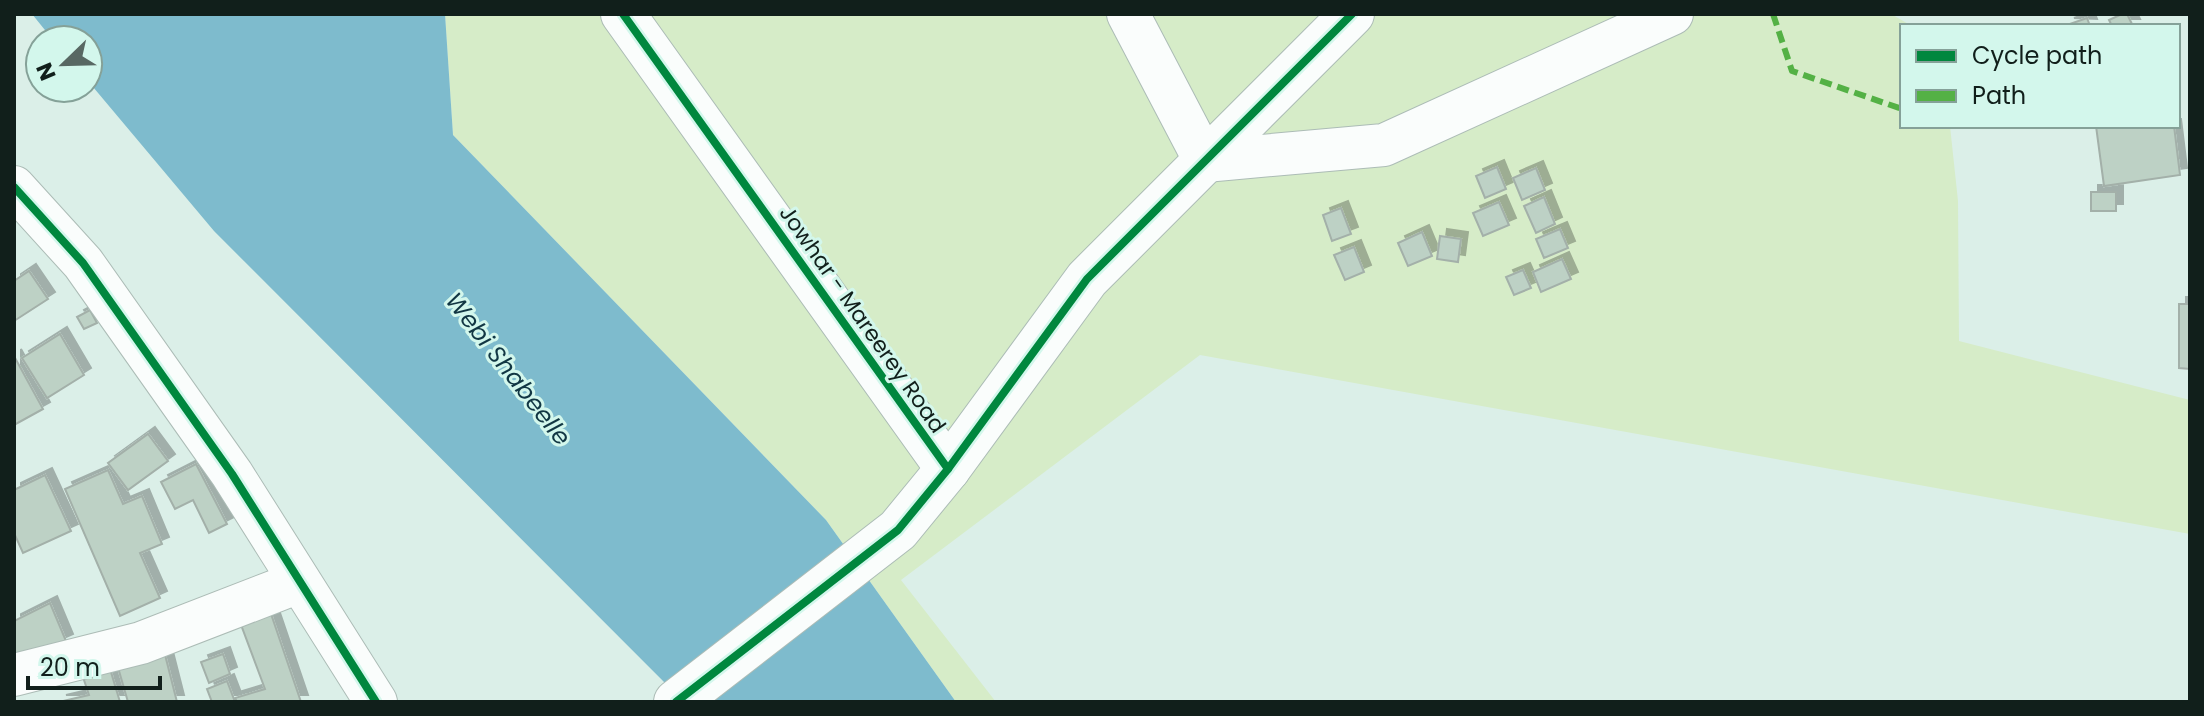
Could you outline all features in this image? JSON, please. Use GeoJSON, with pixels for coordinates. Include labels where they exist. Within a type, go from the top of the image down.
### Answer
{"type":"FeatureCollection","features":[{"type":"Feature","properties":{"kind":"street","name":"Jowhar - Mareerey Road"},"geometry":{"type":"LineString","coordinates":[[623,14],[948,469]]}},
{"type":"Feature","properties":{"kind":"street"},"geometry":{"type":"LineString","coordinates":[[1128,14],[1205,161]]}},
{"type":"Feature","properties":{"kind":"street"},"geometry":{"type":"LineString","coordinates":[[676,702],[898,530],[948,469],[1087,279],[1352,14]]}},
{"type":"Feature","properties":{"kind":"street"},"geometry":{"type":"LineString","coordinates":[[1205,161],[1384,145],[1672,14]]}},
{"type":"Feature","properties":{"kind":"street"},"geometry":{"type":"LineString","coordinates":[[14,187],[83,263],[232,474],[376,702]]}},
{"type":"Feature","properties":{"kind":"street"},"geometry":{"type":"LineString","coordinates":[[14,675],[141,643],[299,582]]}},
{"type":"Feature","properties":{"kind":"green space"},"geometry":{"type":"Polygon","coordinates":[[[445,14],[1891,14],[1908,24],[1900,24],[1900,128],[1950,128],[1958,201],[1959,341],[2190,400],[2190,534],[1200,355],[901,580],[996,702],[956,702],[826,520],[453,135],[445,14]]]}},
{"type":"Feature","properties":{"kind":"water","name":"Webi Shabeelle"},"geometry":{"type":"Polygon","coordinates":[[[32,14],[445,14],[453,135],[826,520],[956,702],[684,702],[214,231],[104,100],[104,24],[40,24],[32,14]]]}},
{"type":"Feature","properties":{"kind":"building"},"geometry":{"type":"Polygon","coordinates":[[[2127,14],[2132,24],[2111,24],[2109,20],[2127,14]]]}},
{"type":"Feature","properties":{"kind":"building"},"geometry":{"type":"Polygon","coordinates":[[[2087,18],[2089,24],[2070,24],[2087,18]]]}},
{"type":"Feature","properties":{"kind":"building"},"geometry":{"type":"Polygon","coordinates":[[[2096,128],[2174,128],[2180,175],[2104,186],[2096,128]]]}},
{"type":"Feature","properties":{"kind":"building"},"geometry":{"type":"Polygon","coordinates":[[[1497,167],[1506,189],[1485,198],[1476,176],[1497,167]]]}},
{"type":"Feature","properties":{"kind":"building"},"geometry":{"type":"Polygon","coordinates":[[[1536,168],[1545,190],[1522,200],[1513,178],[1536,168]]]}},
{"type":"Feature","properties":{"kind":"building"},"geometry":{"type":"Polygon","coordinates":[[[2091,192],[2116,192],[2116,211],[2091,211],[2091,192]]]}},
{"type":"Feature","properties":{"kind":"building"},"geometry":{"type":"Polygon","coordinates":[[[1544,197],[1555,224],[1536,233],[1524,206],[1544,197]]]}},
{"type":"Feature","properties":{"kind":"building"},"geometry":{"type":"Polygon","coordinates":[[[1499,202],[1509,225],[1483,236],[1473,213],[1499,202]]]}},
{"type":"Feature","properties":{"kind":"building"},"geometry":{"type":"Polygon","coordinates":[[[1341,208],[1351,234],[1332,241],[1323,215],[1341,208]]]}},
{"type":"Feature","properties":{"kind":"building"},"geometry":{"type":"Polygon","coordinates":[[[1560,229],[1568,248],[1544,258],[1536,239],[1560,229]]]}},
{"type":"Feature","properties":{"kind":"building"},"geometry":{"type":"Polygon","coordinates":[[[1422,232],[1432,256],[1408,266],[1398,243],[1422,232]]]}},
{"type":"Feature","properties":{"kind":"building"},"geometry":{"type":"Polygon","coordinates":[[[1440,236],[1461,239],[1458,262],[1437,259],[1440,236]]]}},
{"type":"Feature","properties":{"kind":"building"},"geometry":{"type":"Polygon","coordinates":[[[1354,247],[1364,272],[1345,280],[1334,255],[1354,247]]]}},
{"type":"Feature","properties":{"kind":"building"},"geometry":{"type":"Polygon","coordinates":[[[1562,259],[1571,279],[1541,292],[1533,272],[1562,259]]]}},
{"type":"Feature","properties":{"kind":"building"},"geometry":{"type":"Polygon","coordinates":[[[1523,270],[1531,288],[1514,295],[1506,277],[1523,270]]]}},
{"type":"Feature","properties":{"kind":"building"},"geometry":{"type":"Polygon","coordinates":[[[29,271],[48,299],[14,321],[14,281],[29,271]]]}},
{"type":"Feature","properties":{"kind":"building"},"geometry":{"type":"Polygon","coordinates":[[[2179,304],[2190,304],[2190,369],[2179,368],[2179,304]]]}},
{"type":"Feature","properties":{"kind":"building"},"geometry":{"type":"Polygon","coordinates":[[[90,310],[97,323],[84,329],[77,317],[90,310]]]}},
{"type":"Feature","properties":{"kind":"building"},"geometry":{"type":"Polygon","coordinates":[[[60,334],[84,375],[47,398],[22,358],[60,334]]]}},
{"type":"Feature","properties":{"kind":"building"},"geometry":{"type":"Polygon","coordinates":[[[14,356],[43,409],[14,425],[14,356]]]}},
{"type":"Feature","properties":{"kind":"building"},"geometry":{"type":"Polygon","coordinates":[[[148,434],[168,461],[128,490],[108,463],[148,434]]]}},
{"type":"Feature","properties":{"kind":"building"},"geometry":{"type":"Polygon","coordinates":[[[196,464],[227,524],[209,533],[193,500],[175,509],[161,482],[196,464]]]}},
{"type":"Feature","properties":{"kind":"building"},"geometry":{"type":"Polygon","coordinates":[[[108,470],[123,504],[142,496],[162,544],[140,553],[160,598],[120,616],[65,489],[108,470]]]}},
{"type":"Feature","properties":{"kind":"building"},"geometry":{"type":"Polygon","coordinates":[[[45,475],[71,531],[23,553],[14,533],[14,490],[45,475]]]}},
{"type":"Feature","properties":{"kind":"building"},"geometry":{"type":"Polygon","coordinates":[[[50,603],[66,641],[14,664],[14,621],[50,603]]]}},
{"type":"Feature","properties":{"kind":"building"},"geometry":{"type":"Polygon","coordinates":[[[270,611],[301,702],[237,702],[235,698],[265,689],[240,622],[270,611]]]}},
{"type":"Feature","properties":{"kind":"building"},"geometry":{"type":"Polygon","coordinates":[[[161,639],[177,702],[128,702],[115,657],[161,639]]]}},
{"type":"Feature","properties":{"kind":"building"},"geometry":{"type":"Polygon","coordinates":[[[104,649],[120,702],[59,702],[89,695],[77,659],[104,649]]]}},
{"type":"Feature","properties":{"kind":"building"},"geometry":{"type":"Polygon","coordinates":[[[223,654],[230,674],[209,683],[201,662],[223,654]]]}},
{"type":"Feature","properties":{"kind":"building"},"geometry":{"type":"Polygon","coordinates":[[[227,681],[235,702],[212,702],[207,689],[227,681]]]}},
{"type":"Feature","properties":{"kind":"marked path"},"geometry":{"type":"LineString","coordinates":[[1773,14],[1792,71],[1900,108]]}},
{"type":"Feature","properties":{"kind":"cycle path"},"geometry":{"type":"LineString","coordinates":[[623,14],[948,469]]}},
{"type":"Feature","properties":{"kind":"cycle path"},"geometry":{"type":"LineString","coordinates":[[676,702],[898,530],[948,469],[1087,279],[1352,14]]}},
{"type":"Feature","properties":{"kind":"cycle path"},"geometry":{"type":"LineString","coordinates":[[14,187],[83,263],[232,474],[376,702]]}}]}
